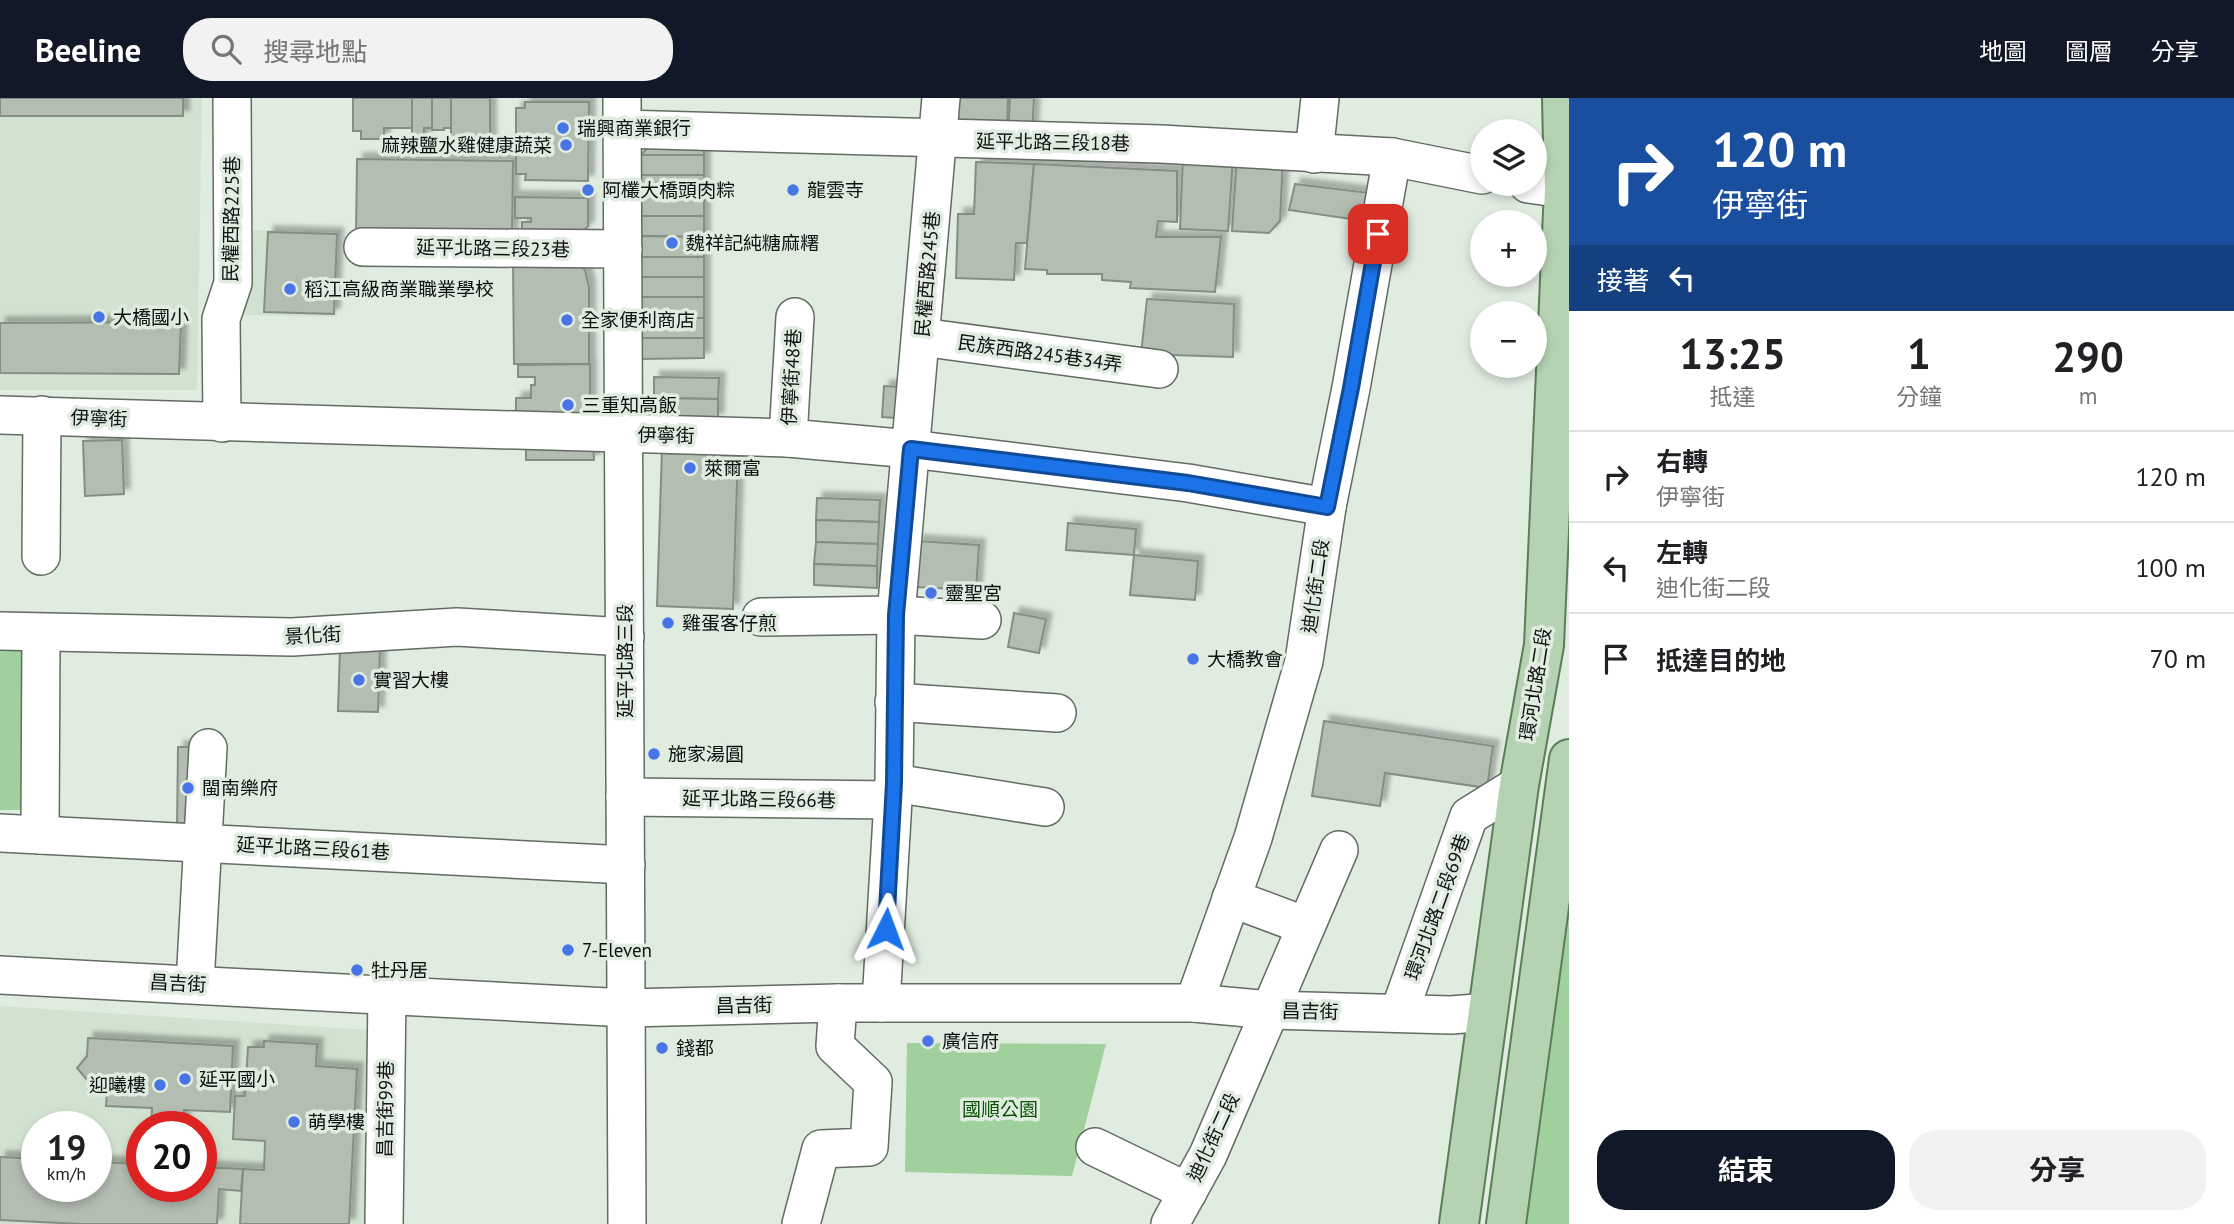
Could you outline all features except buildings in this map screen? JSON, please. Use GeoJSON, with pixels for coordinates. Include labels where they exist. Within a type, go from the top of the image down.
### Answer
{"type":"FeatureCollection","features":[{"type":"Feature","properties":{"kind":"main road","name":"環河北路二段"},"geometry":{"type":"LineString","coordinates":[[1547,180],[1562,98]]}},
{"type":"Feature","properties":{"kind":"main road","name":"環河北路二段"},"geometry":{"type":"LineString","coordinates":[[1459,1224],[1519,785],[1544,645],[1546,196]]}},
{"type":"Feature","properties":{"kind":"main road"},"geometry":{"type":"LineString","coordinates":[[1506,1224],[1569,759]]}},
{"type":"Feature","properties":{"kind":"street","name":"民權西路225巷"},"geometry":{"type":"LineString","coordinates":[[222,423],[221,319],[233,284],[232,98]]}},
{"type":"Feature","properties":{"kind":"street","name":"民權西路245巷"},"geometry":{"type":"LineString","coordinates":[[881,1003],[893,792],[896,615],[941,98]]}},
{"type":"Feature","properties":{"kind":"street"},"geometry":{"type":"LineString","coordinates":[[1314,154],[1321,98]]}},
{"type":"Feature","properties":{"kind":"street","name":"延平北路三段18巷"},"geometry":{"type":"LineString","coordinates":[[622,113],[938,139],[1161,144],[1392,157],[1470,173]]}},
{"type":"Feature","properties":{"kind":"street","name":"延平北路三段"},"geometry":{"type":"LineString","coordinates":[[622,113],[628,1224]]}},
{"type":"Feature","properties":{"kind":"street","name":"迪化街二段"},"geometry":{"type":"LineString","coordinates":[[1194,1003],[1254,838],[1304,661],[1327,507],[1392,157]]}},
{"type":"Feature","properties":{"kind":"street","name":"延平北路三段23巷"},"geometry":{"type":"LineString","coordinates":[[363,247],[623,249]]}},
{"type":"Feature","properties":{"kind":"street","name":"伊寧街48巷"},"geometry":{"type":"LineString","coordinates":[[788,438],[795,317]]}},
{"type":"Feature","properties":{"kind":"street","name":"民族西路245巷34弄"},"geometry":{"type":"LineString","coordinates":[[921,337],[1159,369]]}},
{"type":"Feature","properties":{"kind":"street","name":"伊寧街"},"geometry":{"type":"LineString","coordinates":[[0,415],[788,438],[911,449],[1188,483],[1327,507]]}},
{"type":"Feature","properties":{"kind":"street"},"geometry":{"type":"LineString","coordinates":[[41,556],[42,415]]}},
{"type":"Feature","properties":{"kind":"street"},"geometry":{"type":"LineString","coordinates":[[761,617],[896,615],[982,620]]}},
{"type":"Feature","properties":{"kind":"street","name":"景化街"},"geometry":{"type":"LineString","coordinates":[[0,631],[41,634],[292,637],[457,627],[625,637]]}},
{"type":"Feature","properties":{"kind":"street"},"geometry":{"type":"LineString","coordinates":[[40,835],[41,634]]}},
{"type":"Feature","properties":{"kind":"street"},"geometry":{"type":"LineString","coordinates":[[894,702],[1057,713]]}},
{"type":"Feature","properties":{"kind":"street"},"geometry":{"type":"LineString","coordinates":[[195,984],[208,748]]}},
{"type":"Feature","properties":{"kind":"street","name":"環河北路二段69巷"},"geometry":{"type":"LineString","coordinates":[[1399,1013],[1469,816],[1519,785]]}},
{"type":"Feature","properties":{"kind":"street","name":"延平北路三段66巷"},"geometry":{"type":"LineString","coordinates":[[625,797],[893,792],[1045,807]]}},
{"type":"Feature","properties":{"kind":"street","name":"延平北路三段61巷"},"geometry":{"type":"LineString","coordinates":[[0,833],[626,865]]}},
{"type":"Feature","properties":{"kind":"street","name":"迪化街二段"},"geometry":{"type":"LineString","coordinates":[[1170,1224],[1208,1154],[1339,850]]}},
{"type":"Feature","properties":{"kind":"street"},"geometry":{"type":"LineString","coordinates":[[1231,898],[1306,926]]}},
{"type":"Feature","properties":{"kind":"street","name":"昌吉街"},"geometry":{"type":"LineString","coordinates":[[0,975],[626,1008],[838,1003],[1194,1003],[1270,1010],[1451,1015],[1488,1012]]}},
{"type":"Feature","properties":{"kind":"street","name":"昌吉街99巷"},"geometry":{"type":"LineString","coordinates":[[384,1224],[387,994]]}},
{"type":"Feature","properties":{"kind":"street"},"geometry":{"type":"LineString","coordinates":[[801,1224],[821,1149],[869,1147],[873,1082],[835,1046],[838,1003]]}},
{"type":"Feature","properties":{"kind":"street"},"geometry":{"type":"LineString","coordinates":[[1095,1147],[1188,1192]]}},
{"type":"Feature","properties":{"kind":"shaded area","name":"大橋國小"},"geometry":{"type":"Polygon","coordinates":[[[0,98],[202,98],[197,390],[0,390],[0,98]]]}},
{"type":"Feature","properties":{"kind":"shaded area","name":"稻江高級商業職業學校"},"geometry":{"type":"Polygon","coordinates":[[[249,230],[340,231],[337,317],[238,315],[249,230]]]}},
{"type":"Feature","properties":{"kind":"shaded area","name":"延平國小"},"geometry":{"type":"Polygon","coordinates":[[[0,1006],[370,1030],[367,1224],[0,1224],[0,1006]]]}},
{"type":"Feature","properties":{"kind":"green space"},"geometry":{"type":"Polygon","coordinates":[[[0,647],[28,647],[21,810],[0,810],[0,647]]]}},
{"type":"Feature","properties":{"kind":"green space"},"geometry":{"type":"Polygon","coordinates":[[[1569,879],[1569,1224],[1521,1224],[1569,879]]]}},
{"type":"Feature","properties":{"kind":"green space","name":"國順公園"},"geometry":{"type":"Polygon","coordinates":[[[907,1043],[1106,1044],[1072,1176],[905,1172],[907,1043]]]}},
{"type":"Feature","properties":{"kind":"place","name":"瑞興商業銀行"},"geometry":{"type":"Point","coordinates":[563,128]}},
{"type":"Feature","properties":{"kind":"place","name":"麻辣鹽水雞健康蔬菜"},"geometry":{"type":"Point","coordinates":[566,145]}},
{"type":"Feature","properties":{"kind":"place","name":"阿欉大橋頭肉粽"},"geometry":{"type":"Point","coordinates":[588,190]}},
{"type":"Feature","properties":{"kind":"place","name":"龍雲寺"},"geometry":{"type":"Point","coordinates":[793,190]}},
{"type":"Feature","properties":{"kind":"place","name":"魏祥記純糖麻糬"},"geometry":{"type":"Point","coordinates":[672,243]}},
{"type":"Feature","properties":{"kind":"place","name":"稻江高級商業職業學校"},"geometry":{"type":"Point","coordinates":[290,289]}},
{"type":"Feature","properties":{"kind":"place","name":"大橋國小"},"geometry":{"type":"Point","coordinates":[99,317]}},
{"type":"Feature","properties":{"kind":"place","name":"全家便利商店"},"geometry":{"type":"Point","coordinates":[567,320]}},
{"type":"Feature","properties":{"kind":"place","name":"三重知高飯"},"geometry":{"type":"Point","coordinates":[568,405]}},
{"type":"Feature","properties":{"kind":"place","name":"萊爾富"},"geometry":{"type":"Point","coordinates":[690,468]}},
{"type":"Feature","properties":{"kind":"place","name":"靈聖宮"},"geometry":{"type":"Point","coordinates":[931,593]}},
{"type":"Feature","properties":{"kind":"place","name":"雞蛋客仔煎"},"geometry":{"type":"Point","coordinates":[668,623]}},
{"type":"Feature","properties":{"kind":"place","name":"大橋教會"},"geometry":{"type":"Point","coordinates":[1193,659]}},
{"type":"Feature","properties":{"kind":"place","name":"實習大樓"},"geometry":{"type":"Point","coordinates":[359,680]}},
{"type":"Feature","properties":{"kind":"place","name":"施家湯圓"},"geometry":{"type":"Point","coordinates":[654,754]}},
{"type":"Feature","properties":{"kind":"place","name":"閩南樂府"},"geometry":{"type":"Point","coordinates":[188,788]}},
{"type":"Feature","properties":{"kind":"place","name":"7-Eleven"},"geometry":{"type":"Point","coordinates":[568,950]}},
{"type":"Feature","properties":{"kind":"place","name":"牡丹居"},"geometry":{"type":"Point","coordinates":[357,970]}},
{"type":"Feature","properties":{"kind":"place","name":"廣信府"},"geometry":{"type":"Point","coordinates":[928,1041]}},
{"type":"Feature","properties":{"kind":"place","name":"錢都"},"geometry":{"type":"Point","coordinates":[662,1048]}},
{"type":"Feature","properties":{"kind":"place","name":"延平國小"},"geometry":{"type":"Point","coordinates":[185,1079]}},
{"type":"Feature","properties":{"kind":"place","name":"迎曦樓"},"geometry":{"type":"Point","coordinates":[160,1085]}},
{"type":"Feature","properties":{"kind":"place","name":"萌學樓"},"geometry":{"type":"Point","coordinates":[294,1122]}},
{"type":"Feature","properties":{"kind":"route"},"geometry":{"type":"LineString","coordinates":[[886,929],[894,783],[896,615],[911,449],[1188,483],[1327,507],[1378,234]]}}]}
